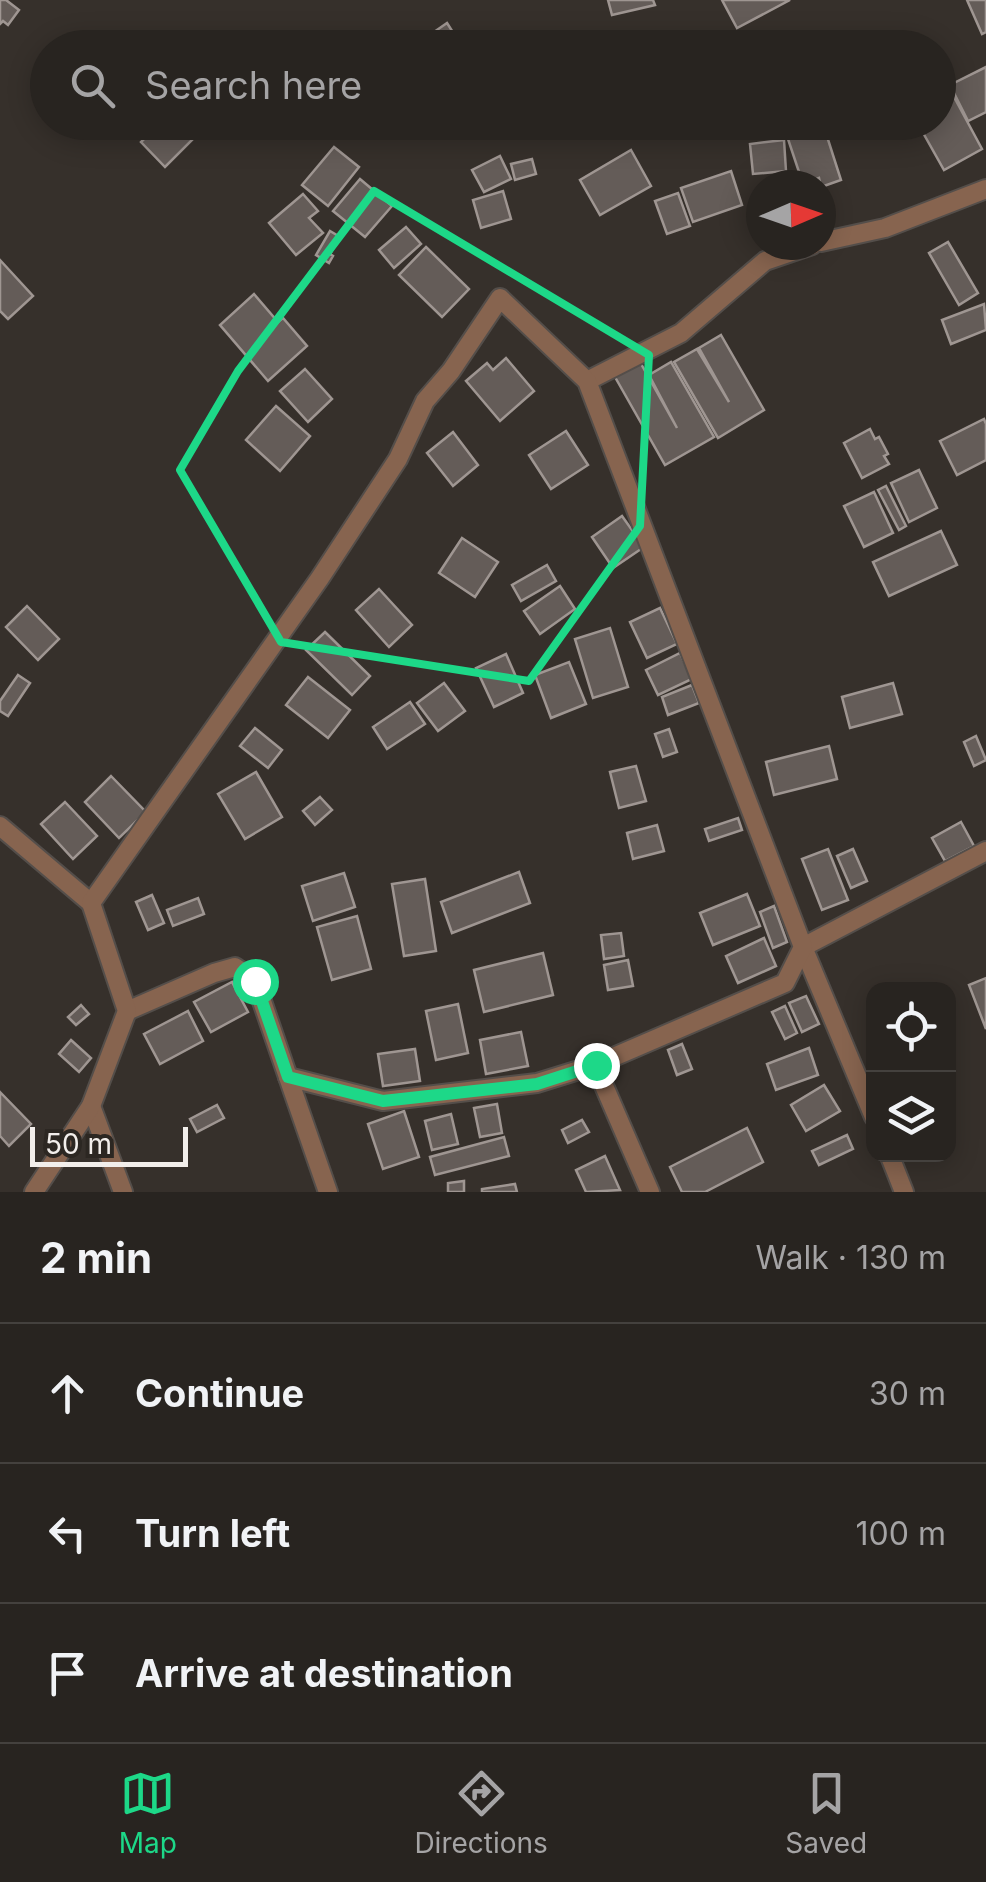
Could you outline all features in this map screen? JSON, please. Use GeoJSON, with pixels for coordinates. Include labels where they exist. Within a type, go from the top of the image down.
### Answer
{"type":"FeatureCollection","features":[{"type":"Feature","properties":{"kind":"street"},"geometry":{"type":"LineString","coordinates":[[836,239],[884,228],[986,188]]}},
{"type":"Feature","properties":{"kind":"street"},"geometry":{"type":"LineString","coordinates":[[587,381],[681,334],[769,260]]}},
{"type":"Feature","properties":{"kind":"street"},"geometry":{"type":"LineString","coordinates":[[91,903],[320,578],[398,458],[425,402],[452,371],[500,298],[587,381],[803,947],[866,1099]]}},
{"type":"Feature","properties":{"kind":"street"},"geometry":{"type":"LineString","coordinates":[[0,826],[91,903],[126,1010],[91,1106],[34,1192]]}},
{"type":"Feature","properties":{"kind":"street"},"geometry":{"type":"LineString","coordinates":[[288,1077],[383,1101],[537,1084],[596,1065],[786,983],[803,947],[986,851]]}},
{"type":"Feature","properties":{"kind":"street"},"geometry":{"type":"LineString","coordinates":[[126,1010],[214,972],[235,967],[255,981],[328,1192]]}},
{"type":"Feature","properties":{"kind":"street"},"geometry":{"type":"LineString","coordinates":[[596,1065],[650,1192]]}},
{"type":"Feature","properties":{"kind":"street"},"geometry":{"type":"LineString","coordinates":[[91,1106],[123,1192]]}},
{"type":"Feature","properties":{"kind":"street"},"geometry":{"type":"LineString","coordinates":[[892,1162],[904,1192]]}},
{"type":"Feature","properties":{"kind":"highlighted area"},"geometry":{"type":"Polygon","coordinates":[[[374,191],[649,355],[640,526],[529,681],[281,642],[180,470],[238,371],[374,191]]]}},
{"type":"Feature","properties":{"kind":"building"},"geometry":{"type":"Polygon","coordinates":[[[0,0],[19,10],[8,25],[3,21],[0,24],[0,0]]]}},
{"type":"Feature","properties":{"kind":"building"},"geometry":{"type":"Polygon","coordinates":[[[608,0],[653,0],[655,5],[612,15],[608,0]]]}},
{"type":"Feature","properties":{"kind":"building"},"geometry":{"type":"Polygon","coordinates":[[[722,0],[790,0],[737,28],[722,0]]]}},
{"type":"Feature","properties":{"kind":"building"},"geometry":{"type":"Polygon","coordinates":[[[967,0],[986,0],[986,32],[982,34],[967,0]]]}},
{"type":"Feature","properties":{"kind":"building"},"geometry":{"type":"Polygon","coordinates":[[[986,67],[986,112],[968,121],[956,97],[956,82],[986,67]]]}},
{"type":"Feature","properties":{"kind":"building"},"geometry":{"type":"Polygon","coordinates":[[[956,101],[982,149],[944,170],[927,140],[956,140],[956,101]]]}},
{"type":"Feature","properties":{"kind":"building"},"geometry":{"type":"Polygon","coordinates":[[[143,140],[192,140],[165,167],[143,140]]]}},
{"type":"Feature","properties":{"kind":"building"},"geometry":{"type":"Polygon","coordinates":[[[784,140],[786,170],[753,170],[750,144],[784,140]]]}},
{"type":"Feature","properties":{"kind":"building"},"geometry":{"type":"Polygon","coordinates":[[[788,140],[828,140],[841,180],[836,182],[836,170],[798,170],[788,140]]]}},
{"type":"Feature","properties":{"kind":"building"},"geometry":{"type":"Polygon","coordinates":[[[334,147],[359,167],[328,206],[302,185],[334,147]]]}},
{"type":"Feature","properties":{"kind":"building"},"geometry":{"type":"Polygon","coordinates":[[[631,150],[651,186],[600,215],[580,180],[631,150]]]}},
{"type":"Feature","properties":{"kind":"building"},"geometry":{"type":"Polygon","coordinates":[[[500,156],[511,179],[484,192],[472,170],[500,156]]]}},
{"type":"Feature","properties":{"kind":"building"},"geometry":{"type":"Polygon","coordinates":[[[532,159],[536,174],[515,180],[511,164],[532,159]]]}},
{"type":"Feature","properties":{"kind":"building"},"geometry":{"type":"Polygon","coordinates":[[[731,171],[742,205],[693,222],[681,188],[731,171]]]}},
{"type":"Feature","properties":{"kind":"building"},"geometry":{"type":"Polygon","coordinates":[[[360,179],[392,206],[365,237],[333,211],[360,179]]]}},
{"type":"Feature","properties":{"kind":"building"},"geometry":{"type":"Polygon","coordinates":[[[503,191],[511,219],[481,228],[473,200],[503,191]]]}},
{"type":"Feature","properties":{"kind":"building"},"geometry":{"type":"Polygon","coordinates":[[[678,193],[690,226],[667,234],[655,201],[678,193]]]}},
{"type":"Feature","properties":{"kind":"building"},"geometry":{"type":"Polygon","coordinates":[[[303,194],[318,211],[309,218],[323,233],[296,255],[269,223],[303,194]]]}},
{"type":"Feature","properties":{"kind":"building"},"geometry":{"type":"Polygon","coordinates":[[[406,227],[421,244],[394,268],[379,250],[406,227]]]}},
{"type":"Feature","properties":{"kind":"building"},"geometry":{"type":"Polygon","coordinates":[[[330,231],[340,237],[329,263],[316,255],[330,231]]]}},
{"type":"Feature","properties":{"kind":"building"},"geometry":{"type":"Polygon","coordinates":[[[948,242],[978,293],[959,305],[929,253],[948,242]]]}},
{"type":"Feature","properties":{"kind":"building"},"geometry":{"type":"Polygon","coordinates":[[[426,247],[469,289],[442,317],[399,275],[426,247]]]}},
{"type":"Feature","properties":{"kind":"building"},"geometry":{"type":"Polygon","coordinates":[[[0,260],[33,296],[8,319],[0,311],[0,260]]]}},
{"type":"Feature","properties":{"kind":"building"},"geometry":{"type":"Polygon","coordinates":[[[254,294],[278,322],[283,318],[307,346],[268,381],[220,325],[254,294]]]}},
{"type":"Feature","properties":{"kind":"building"},"geometry":{"type":"Polygon","coordinates":[[[984,304],[986,330],[951,344],[942,320],[984,304]]]}},
{"type":"Feature","properties":{"kind":"building"},"geometry":{"type":"Polygon","coordinates":[[[721,335],[764,410],[718,438],[674,362],[697,349],[729,402],[699,348],[721,335]]]}},
{"type":"Feature","properties":{"kind":"building"},"geometry":{"type":"Polygon","coordinates":[[[506,358],[534,391],[500,421],[466,381],[487,363],[493,370],[506,358]]]}},
{"type":"Feature","properties":{"kind":"building"},"geometry":{"type":"Polygon","coordinates":[[[640,362],[677,428],[649,375],[671,362],[714,437],[665,465],[615,377],[640,362]]]}},
{"type":"Feature","properties":{"kind":"building"},"geometry":{"type":"Polygon","coordinates":[[[305,369],[332,399],[308,422],[280,391],[305,369]]]}},
{"type":"Feature","properties":{"kind":"building"},"geometry":{"type":"Polygon","coordinates":[[[276,406],[310,436],[280,471],[246,440],[276,406]]]}},
{"type":"Feature","properties":{"kind":"building"},"geometry":{"type":"Polygon","coordinates":[[[984,419],[986,460],[957,475],[940,441],[984,419]]]}},
{"type":"Feature","properties":{"kind":"building"},"geometry":{"type":"Polygon","coordinates":[[[870,429],[875,439],[879,437],[889,464],[862,478],[844,443],[870,429]]]}},
{"type":"Feature","properties":{"kind":"building"},"geometry":{"type":"Polygon","coordinates":[[[566,431],[588,465],[551,489],[529,455],[566,431]]]}},
{"type":"Feature","properties":{"kind":"building"},"geometry":{"type":"Polygon","coordinates":[[[453,432],[478,465],[453,486],[427,453],[453,432]]]}},
{"type":"Feature","properties":{"kind":"building"},"geometry":{"type":"Polygon","coordinates":[[[919,470],[937,508],[909,522],[891,483],[919,470]]]}},
{"type":"Feature","properties":{"kind":"building"},"geometry":{"type":"Polygon","coordinates":[[[886,486],[906,526],[899,530],[878,490],[886,486]]]}},
{"type":"Feature","properties":{"kind":"building"},"geometry":{"type":"Polygon","coordinates":[[[874,492],[893,533],[864,547],[844,506],[874,492]]]}},
{"type":"Feature","properties":{"kind":"building"},"geometry":{"type":"Polygon","coordinates":[[[622,516],[644,547],[613,568],[592,537],[622,516]]]}},
{"type":"Feature","properties":{"kind":"building"},"geometry":{"type":"Polygon","coordinates":[[[941,531],[957,565],[889,596],[873,562],[941,531]]]}},
{"type":"Feature","properties":{"kind":"building"},"geometry":{"type":"Polygon","coordinates":[[[462,538],[498,562],[475,597],[439,573],[462,538]]]}},
{"type":"Feature","properties":{"kind":"building"},"geometry":{"type":"Polygon","coordinates":[[[547,565],[556,581],[521,601],[512,585],[547,565]]]}},
{"type":"Feature","properties":{"kind":"building"},"geometry":{"type":"Polygon","coordinates":[[[560,586],[575,609],[540,634],[524,611],[560,586]]]}},
{"type":"Feature","properties":{"kind":"building"},"geometry":{"type":"Polygon","coordinates":[[[379,589],[412,625],[389,647],[356,610],[379,589]]]}},
{"type":"Feature","properties":{"kind":"building"},"geometry":{"type":"Polygon","coordinates":[[[27,606],[59,639],[38,660],[6,627],[27,606]]]}},
{"type":"Feature","properties":{"kind":"building"},"geometry":{"type":"Polygon","coordinates":[[[660,608],[677,644],[647,658],[630,622],[660,608]]]}},
{"type":"Feature","properties":{"kind":"building"},"geometry":{"type":"Polygon","coordinates":[[[610,628],[628,687],[593,698],[575,639],[610,628]]]}},
{"type":"Feature","properties":{"kind":"building"},"geometry":{"type":"Polygon","coordinates":[[[325,632],[370,676],[352,695],[306,650],[325,632]]]}},
{"type":"Feature","properties":{"kind":"building"},"geometry":{"type":"Polygon","coordinates":[[[680,653],[692,679],[658,695],[646,670],[680,653]]]}},
{"type":"Feature","properties":{"kind":"building"},"geometry":{"type":"Polygon","coordinates":[[[506,654],[523,693],[494,707],[476,668],[506,654]]]}},
{"type":"Feature","properties":{"kind":"building"},"geometry":{"type":"Polygon","coordinates":[[[569,662],[586,704],[551,718],[535,675],[569,662]]]}},
{"type":"Feature","properties":{"kind":"building"},"geometry":{"type":"Polygon","coordinates":[[[18,675],[30,683],[8,716],[0,711],[0,701],[18,675]]]}},
{"type":"Feature","properties":{"kind":"building"},"geometry":{"type":"Polygon","coordinates":[[[308,677],[350,710],[328,738],[286,705],[308,677]]]}},
{"type":"Feature","properties":{"kind":"building"},"geometry":{"type":"Polygon","coordinates":[[[444,683],[465,711],[438,731],[417,703],[444,683]]]}},
{"type":"Feature","properties":{"kind":"building"},"geometry":{"type":"Polygon","coordinates":[[[893,683],[902,714],[850,728],[842,697],[893,683]]]}},
{"type":"Feature","properties":{"kind":"building"},"geometry":{"type":"Polygon","coordinates":[[[692,685],[699,703],[668,715],[662,697],[692,685]]]}},
{"type":"Feature","properties":{"kind":"building"},"geometry":{"type":"Polygon","coordinates":[[[410,702],[425,724],[387,749],[373,727],[410,702]]]}},
{"type":"Feature","properties":{"kind":"building"},"geometry":{"type":"Polygon","coordinates":[[[255,728],[282,750],[268,768],[240,746],[255,728]]]}},
{"type":"Feature","properties":{"kind":"building"},"geometry":{"type":"Polygon","coordinates":[[[669,729],[677,752],[663,757],[655,734],[669,729]]]}},
{"type":"Feature","properties":{"kind":"building"},"geometry":{"type":"Polygon","coordinates":[[[976,736],[986,760],[974,766],[964,742],[976,736]]]}},
{"type":"Feature","properties":{"kind":"building"},"geometry":{"type":"Polygon","coordinates":[[[829,746],[837,779],[774,795],[766,762],[829,746]]]}},
{"type":"Feature","properties":{"kind":"building"},"geometry":{"type":"Polygon","coordinates":[[[636,766],[646,801],[619,808],[610,772],[636,766]]]}},
{"type":"Feature","properties":{"kind":"building"},"geometry":{"type":"Polygon","coordinates":[[[256,772],[282,817],[245,839],[218,794],[256,772]]]}},
{"type":"Feature","properties":{"kind":"building"},"geometry":{"type":"Polygon","coordinates":[[[111,776],[146,812],[119,838],[85,802],[111,776]]]}},
{"type":"Feature","properties":{"kind":"building"},"geometry":{"type":"Polygon","coordinates":[[[320,797],[332,810],[315,825],[303,811],[320,797]]]}},
{"type":"Feature","properties":{"kind":"building"},"geometry":{"type":"Polygon","coordinates":[[[65,802],[97,836],[73,859],[41,824],[65,802]]]}},
{"type":"Feature","properties":{"kind":"building"},"geometry":{"type":"Polygon","coordinates":[[[738,818],[742,830],[709,841],[705,829],[738,818]]]}},
{"type":"Feature","properties":{"kind":"building"},"geometry":{"type":"Polygon","coordinates":[[[961,822],[974,846],[945,861],[932,838],[961,822]]]}},
{"type":"Feature","properties":{"kind":"building"},"geometry":{"type":"Polygon","coordinates":[[[657,825],[664,851],[633,859],[627,833],[657,825]]]}},
{"type":"Feature","properties":{"kind":"building"},"geometry":{"type":"Polygon","coordinates":[[[828,849],[848,900],[822,910],[802,859],[828,849]]]}},
{"type":"Feature","properties":{"kind":"building"},"geometry":{"type":"Polygon","coordinates":[[[853,849],[867,881],[851,888],[837,856],[853,849]]]}},
{"type":"Feature","properties":{"kind":"building"},"geometry":{"type":"Polygon","coordinates":[[[519,872],[530,903],[452,933],[441,902],[519,872]]]}},
{"type":"Feature","properties":{"kind":"building"},"geometry":{"type":"Polygon","coordinates":[[[344,873],[355,907],[313,921],[302,886],[344,873]]]}},
{"type":"Feature","properties":{"kind":"building"},"geometry":{"type":"Polygon","coordinates":[[[425,879],[436,951],[404,956],[392,884],[425,879]]]}},
{"type":"Feature","properties":{"kind":"building"},"geometry":{"type":"Polygon","coordinates":[[[747,894],[760,926],[713,945],[700,913],[747,894]]]}},
{"type":"Feature","properties":{"kind":"building"},"geometry":{"type":"Polygon","coordinates":[[[152,895],[164,923],[148,930],[136,902],[152,895]]]}},
{"type":"Feature","properties":{"kind":"building"},"geometry":{"type":"Polygon","coordinates":[[[198,898],[204,914],[173,926],[167,910],[198,898]]]}},
{"type":"Feature","properties":{"kind":"building"},"geometry":{"type":"Polygon","coordinates":[[[774,906],[787,942],[773,948],[760,912],[774,906]]]}},
{"type":"Feature","properties":{"kind":"building"},"geometry":{"type":"Polygon","coordinates":[[[357,916],[371,969],[332,980],[317,927],[357,916]]]}},
{"type":"Feature","properties":{"kind":"building"},"geometry":{"type":"Polygon","coordinates":[[[621,933],[624,956],[604,959],[601,935],[621,933]]]}},
{"type":"Feature","properties":{"kind":"building"},"geometry":{"type":"Polygon","coordinates":[[[764,938],[776,966],[738,983],[726,956],[764,938]]]}},
{"type":"Feature","properties":{"kind":"building"},"geometry":{"type":"Polygon","coordinates":[[[543,953],[553,995],[484,1012],[474,970],[543,953]]]}},
{"type":"Feature","properties":{"kind":"building"},"geometry":{"type":"Polygon","coordinates":[[[628,960],[633,986],[608,990],[604,965],[628,960]]]}},
{"type":"Feature","properties":{"kind":"building"},"geometry":{"type":"Polygon","coordinates":[[[986,978],[986,1029],[969,985],[986,978]]]}},
{"type":"Feature","properties":{"kind":"building"},"geometry":{"type":"Polygon","coordinates":[[[232,982],[248,1012],[211,1032],[194,1002],[232,982]]]}},
{"type":"Feature","properties":{"kind":"building"},"geometry":{"type":"Polygon","coordinates":[[[806,996],[819,1024],[802,1032],[789,1003],[806,996]]]}},
{"type":"Feature","properties":{"kind":"building"},"geometry":{"type":"Polygon","coordinates":[[[458,1004],[468,1053],[436,1060],[426,1011],[458,1004]]]}},
{"type":"Feature","properties":{"kind":"building"},"geometry":{"type":"Polygon","coordinates":[[[81,1005],[89,1014],[76,1025],[68,1017],[81,1005]]]}},
{"type":"Feature","properties":{"kind":"building"},"geometry":{"type":"Polygon","coordinates":[[[785,1006],[797,1033],[785,1039],[772,1012],[785,1006]]]}},
{"type":"Feature","properties":{"kind":"building"},"geometry":{"type":"Polygon","coordinates":[[[188,1011],[203,1041],[160,1064],[144,1034],[188,1011]]]}},
{"type":"Feature","properties":{"kind":"building"},"geometry":{"type":"Polygon","coordinates":[[[521,1032],[528,1066],[486,1074],[480,1040],[521,1032]]]}},
{"type":"Feature","properties":{"kind":"building"},"geometry":{"type":"Polygon","coordinates":[[[71,1040],[91,1058],[79,1072],[59,1054],[71,1040]]]}},
{"type":"Feature","properties":{"kind":"building"},"geometry":{"type":"Polygon","coordinates":[[[682,1044],[692,1069],[677,1075],[668,1050],[682,1044]]]}},
{"type":"Feature","properties":{"kind":"building"},"geometry":{"type":"Polygon","coordinates":[[[809,1048],[818,1075],[776,1090],[767,1064],[809,1048]]]}},
{"type":"Feature","properties":{"kind":"building"},"geometry":{"type":"Polygon","coordinates":[[[415,1049],[420,1081],[383,1086],[378,1054],[415,1049]]]}},
{"type":"Feature","properties":{"kind":"building"},"geometry":{"type":"Polygon","coordinates":[[[824,1085],[840,1111],[806,1131],[791,1105],[824,1085]]]}},
{"type":"Feature","properties":{"kind":"building"},"geometry":{"type":"Polygon","coordinates":[[[0,1092],[31,1124],[9,1146],[0,1136],[0,1092]]]}},
{"type":"Feature","properties":{"kind":"building"},"geometry":{"type":"Polygon","coordinates":[[[497,1104],[502,1133],[480,1137],[474,1108],[497,1104]]]}},
{"type":"Feature","properties":{"kind":"building"},"geometry":{"type":"Polygon","coordinates":[[[217,1105],[224,1118],[197,1132],[190,1119],[217,1105]]]}},
{"type":"Feature","properties":{"kind":"building"},"geometry":{"type":"Polygon","coordinates":[[[404,1111],[419,1157],[383,1169],[368,1124],[404,1111]]]}},
{"type":"Feature","properties":{"kind":"building"},"geometry":{"type":"Polygon","coordinates":[[[451,1114],[458,1144],[432,1150],[425,1121],[451,1114]]]}},
{"type":"Feature","properties":{"kind":"building"},"geometry":{"type":"Polygon","coordinates":[[[582,1120],[589,1132],[568,1143],[562,1130],[582,1120]]]}},
{"type":"Feature","properties":{"kind":"building"},"geometry":{"type":"Polygon","coordinates":[[[747,1128],[763,1162],[705,1192],[682,1192],[670,1167],[747,1128]]]}},
{"type":"Feature","properties":{"kind":"building"},"geometry":{"type":"Polygon","coordinates":[[[847,1135],[853,1149],[819,1165],[812,1151],[847,1135]]]}},
{"type":"Feature","properties":{"kind":"building"},"geometry":{"type":"Polygon","coordinates":[[[504,1137],[509,1156],[435,1175],[430,1157],[504,1137]]]}},
{"type":"Feature","properties":{"kind":"building"},"geometry":{"type":"Polygon","coordinates":[[[605,1156],[620,1190],[586,1192],[576,1170],[605,1156]]]}},
{"type":"Feature","properties":{"kind":"building"},"geometry":{"type":"Polygon","coordinates":[[[464,1181],[464,1192],[448,1192],[448,1183],[464,1181]]]}},
{"type":"Feature","properties":{"kind":"building"},"geometry":{"type":"Polygon","coordinates":[[[515,1184],[517,1192],[482,1192],[482,1189],[515,1184]]]}},
{"type":"Feature","properties":{"kind":"route"},"geometry":{"type":"LineString","coordinates":[[255,981],[288,1077],[383,1101],[537,1084],[596,1065]]}}]}
